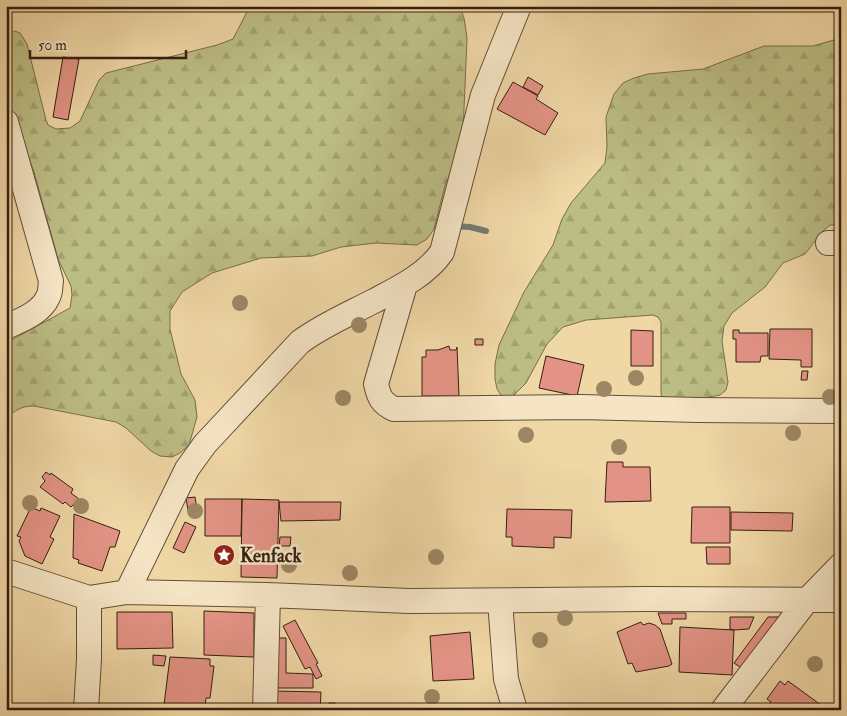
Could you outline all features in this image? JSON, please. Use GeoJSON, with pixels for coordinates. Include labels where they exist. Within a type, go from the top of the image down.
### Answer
{"type":"FeatureCollection","features":[{"type":"Feature","properties":{"kind":"street"},"geometry":{"type":"LineString","coordinates":[[127,592],[188,469],[205,444],[300,342],[317,330],[405,285],[436,260],[442,252],[483,95],[519,6]]}},
{"type":"Feature","properties":{"kind":"street"},"geometry":{"type":"LineString","coordinates":[[6,122],[51,281],[49,296],[42,306],[6,327]]}},
{"type":"Feature","properties":{"kind":"street"},"geometry":{"type":"LineString","coordinates":[[405,285],[376,384],[378,394],[386,405],[394,409],[581,407],[841,411]]}},
{"type":"Feature","properties":{"kind":"street"},"geometry":{"type":"LineString","coordinates":[[723,710],[807,600],[841,565]]}},
{"type":"Feature","properties":{"kind":"street"},"geometry":{"type":"LineString","coordinates":[[6,571],[89,598],[127,592],[409,601],[841,600]]}},
{"type":"Feature","properties":{"kind":"street"},"geometry":{"type":"LineString","coordinates":[[265,710],[268,595]]}},
{"type":"Feature","properties":{"kind":"street"},"geometry":{"type":"LineString","coordinates":[[86,710],[89,659],[89,598]]}},
{"type":"Feature","properties":{"kind":"street"},"geometry":{"type":"LineString","coordinates":[[500,601],[506,679],[515,710]]}},
{"type":"Feature","properties":{"kind":"green space"},"geometry":{"type":"Polygon","coordinates":[[[250,6],[457,6],[461,10],[467,38],[462,155],[460,162],[446,182],[434,229],[427,239],[417,245],[376,243],[341,247],[312,256],[261,258],[212,273],[182,292],[170,311],[170,329],[181,374],[195,400],[197,417],[189,445],[172,457],[160,456],[151,451],[126,428],[116,422],[34,406],[19,409],[6,418],[6,343],[70,308],[72,295],[71,286],[58,259],[34,172],[10,108],[6,80],[6,41],[9,34],[15,31],[20,33],[27,44],[48,125],[56,129],[70,128],[80,121],[99,80],[106,73],[217,45],[233,39],[250,6]]]}},
{"type":"Feature","properties":{"kind":"green space"},"geometry":{"type":"Polygon","coordinates":[[[841,38],[841,225],[830,225],[805,254],[783,263],[765,287],[732,313],[724,326],[722,341],[728,382],[726,390],[720,395],[677,403],[663,401],[661,393],[661,322],[658,317],[653,315],[586,320],[563,327],[547,344],[526,383],[511,398],[506,399],[501,395],[497,389],[495,379],[495,364],[499,345],[524,292],[553,245],[562,219],[571,203],[605,163],[607,147],[606,117],[614,94],[623,83],[648,74],[703,69],[764,46],[813,46],[841,38]]]}},
{"type":"Feature","properties":{"kind":"building"},"geometry":{"type":"Polygon","coordinates":[[[63,57],[79,59],[68,120],[53,117],[63,57]]]}},
{"type":"Feature","properties":{"kind":"building"},"geometry":{"type":"Polygon","coordinates":[[[528,77],[543,86],[538,95],[523,87],[528,77]]]}},
{"type":"Feature","properties":{"kind":"building"},"geometry":{"type":"Polygon","coordinates":[[[513,82],[538,96],[536,99],[558,113],[545,135],[497,109],[513,82]]]}},
{"type":"Feature","properties":{"kind":"building"},"geometry":{"type":"Polygon","coordinates":[[[770,329],[812,329],[812,367],[801,367],[801,360],[769,359],[770,329]]]}},
{"type":"Feature","properties":{"kind":"building"},"geometry":{"type":"Polygon","coordinates":[[[631,330],[653,331],[653,366],[631,366],[631,330]]]}},
{"type":"Feature","properties":{"kind":"building"},"geometry":{"type":"Polygon","coordinates":[[[733,330],[739,330],[739,333],[768,333],[768,356],[761,356],[760,362],[736,362],[736,339],[733,339],[733,330]]]}},
{"type":"Feature","properties":{"kind":"building"},"geometry":{"type":"Polygon","coordinates":[[[475,339],[483,339],[483,345],[475,345],[475,339]]]}},
{"type":"Feature","properties":{"kind":"building"},"geometry":{"type":"Polygon","coordinates":[[[449,346],[450,350],[456,350],[457,347],[459,396],[422,396],[422,357],[426,357],[426,350],[438,350],[449,346]]]}},
{"type":"Feature","properties":{"kind":"building"},"geometry":{"type":"Polygon","coordinates":[[[546,356],[584,365],[577,396],[539,388],[546,356]]]}},
{"type":"Feature","properties":{"kind":"building"},"geometry":{"type":"Polygon","coordinates":[[[802,371],[808,371],[807,380],[801,380],[802,371]]]}},
{"type":"Feature","properties":{"kind":"building"},"geometry":{"type":"Polygon","coordinates":[[[607,462],[623,462],[623,467],[650,467],[651,501],[605,502],[607,462]]]}},
{"type":"Feature","properties":{"kind":"building"},"geometry":{"type":"Polygon","coordinates":[[[46,472],[50,475],[51,473],[73,489],[71,493],[79,499],[71,507],[65,502],[63,504],[40,487],[45,481],[42,477],[46,472]]]}},
{"type":"Feature","properties":{"kind":"building"},"geometry":{"type":"Polygon","coordinates":[[[195,497],[197,509],[188,510],[186,498],[195,497]]]}},
{"type":"Feature","properties":{"kind":"building"},"geometry":{"type":"Polygon","coordinates":[[[205,499],[242,499],[241,536],[205,536],[205,499]]]}},
{"type":"Feature","properties":{"kind":"building"},"geometry":{"type":"Polygon","coordinates":[[[242,499],[279,500],[277,578],[241,577],[242,499]]]}},
{"type":"Feature","properties":{"kind":"building"},"geometry":{"type":"Polygon","coordinates":[[[279,502],[341,502],[340,520],[281,521],[279,502]]]}},
{"type":"Feature","properties":{"kind":"building"},"geometry":{"type":"Polygon","coordinates":[[[31,507],[40,511],[41,508],[60,516],[50,537],[54,539],[42,564],[25,556],[19,541],[21,537],[17,536],[31,507]]]}},
{"type":"Feature","properties":{"kind":"building"},"geometry":{"type":"Polygon","coordinates":[[[692,507],[730,507],[730,543],[691,543],[692,507]]]}},
{"type":"Feature","properties":{"kind":"building"},"geometry":{"type":"Polygon","coordinates":[[[507,509],[572,510],[571,538],[554,537],[554,548],[512,546],[512,537],[506,537],[507,509]]]}},
{"type":"Feature","properties":{"kind":"building"},"geometry":{"type":"Polygon","coordinates":[[[731,512],[793,513],[792,531],[731,530],[731,512]]]}},
{"type":"Feature","properties":{"kind":"building"},"geometry":{"type":"Polygon","coordinates":[[[74,514],[120,531],[115,547],[110,547],[102,571],[78,563],[79,560],[73,558],[74,514]]]}},
{"type":"Feature","properties":{"kind":"building"},"geometry":{"type":"Polygon","coordinates":[[[185,522],[196,527],[184,553],[173,548],[185,522]]]}},
{"type":"Feature","properties":{"kind":"building"},"geometry":{"type":"Polygon","coordinates":[[[280,537],[291,537],[290,546],[279,546],[280,537]]]}},
{"type":"Feature","properties":{"kind":"building"},"geometry":{"type":"Polygon","coordinates":[[[706,547],[730,547],[730,564],[707,564],[706,547]]]}},
{"type":"Feature","properties":{"kind":"building"},"geometry":{"type":"Polygon","coordinates":[[[204,611],[254,613],[254,657],[204,655],[204,611]]]}},
{"type":"Feature","properties":{"kind":"building"},"geometry":{"type":"Polygon","coordinates":[[[117,612],[172,612],[173,648],[117,649],[117,612]]]}},
{"type":"Feature","properties":{"kind":"building"},"geometry":{"type":"Polygon","coordinates":[[[658,613],[686,613],[686,619],[672,619],[672,624],[662,624],[658,613]]]}},
{"type":"Feature","properties":{"kind":"building"},"geometry":{"type":"Polygon","coordinates":[[[730,617],[754,617],[749,629],[734,630],[730,629],[730,617]]]}},
{"type":"Feature","properties":{"kind":"building"},"geometry":{"type":"Polygon","coordinates":[[[768,617],[782,617],[743,669],[734,663],[768,617]]]}},
{"type":"Feature","properties":{"kind":"building"},"geometry":{"type":"Polygon","coordinates":[[[295,620],[318,663],[316,664],[322,676],[316,679],[310,667],[305,669],[283,626],[295,620]]]}},
{"type":"Feature","properties":{"kind":"building"},"geometry":{"type":"Polygon","coordinates":[[[641,622],[643,625],[649,623],[660,629],[672,664],[636,672],[632,663],[628,664],[617,632],[641,622]]]}},
{"type":"Feature","properties":{"kind":"building"},"geometry":{"type":"Polygon","coordinates":[[[680,627],[734,630],[732,675],[679,672],[680,627]]]}},
{"type":"Feature","properties":{"kind":"building"},"geometry":{"type":"Polygon","coordinates":[[[470,632],[474,679],[433,681],[430,636],[470,632]]]}},
{"type":"Feature","properties":{"kind":"building"},"geometry":{"type":"Polygon","coordinates":[[[273,638],[286,638],[286,673],[313,674],[313,688],[273,688],[273,638]]]}},
{"type":"Feature","properties":{"kind":"building"},"geometry":{"type":"Polygon","coordinates":[[[153,655],[166,656],[164,666],[153,665],[153,655]]]}},
{"type":"Feature","properties":{"kind":"building"},"geometry":{"type":"Polygon","coordinates":[[[170,657],[210,659],[210,666],[214,666],[210,698],[206,698],[205,707],[164,705],[170,657]]]}},
{"type":"Feature","properties":{"kind":"building"},"geometry":{"type":"Polygon","coordinates":[[[780,681],[785,685],[788,681],[821,705],[817,710],[765,710],[771,702],[767,699],[780,681]]]}},
{"type":"Feature","properties":{"kind":"building"},"geometry":{"type":"Polygon","coordinates":[[[273,691],[321,692],[320,710],[272,710],[273,691]]]}},
{"type":"Feature","properties":{"kind":"building"},"geometry":{"type":"Polygon","coordinates":[[[329,703],[335,703],[339,710],[329,710],[329,703]]]}},
{"type":"Feature","properties":{"kind":"waterway"},"geometry":{"type":"LineString","coordinates":[[453,226],[470,227],[486,231]]}},
{"type":"Feature","properties":{"kind":"place","name":"Kenfack"},"geometry":{"type":"Point","coordinates":[224,555]}}]}
